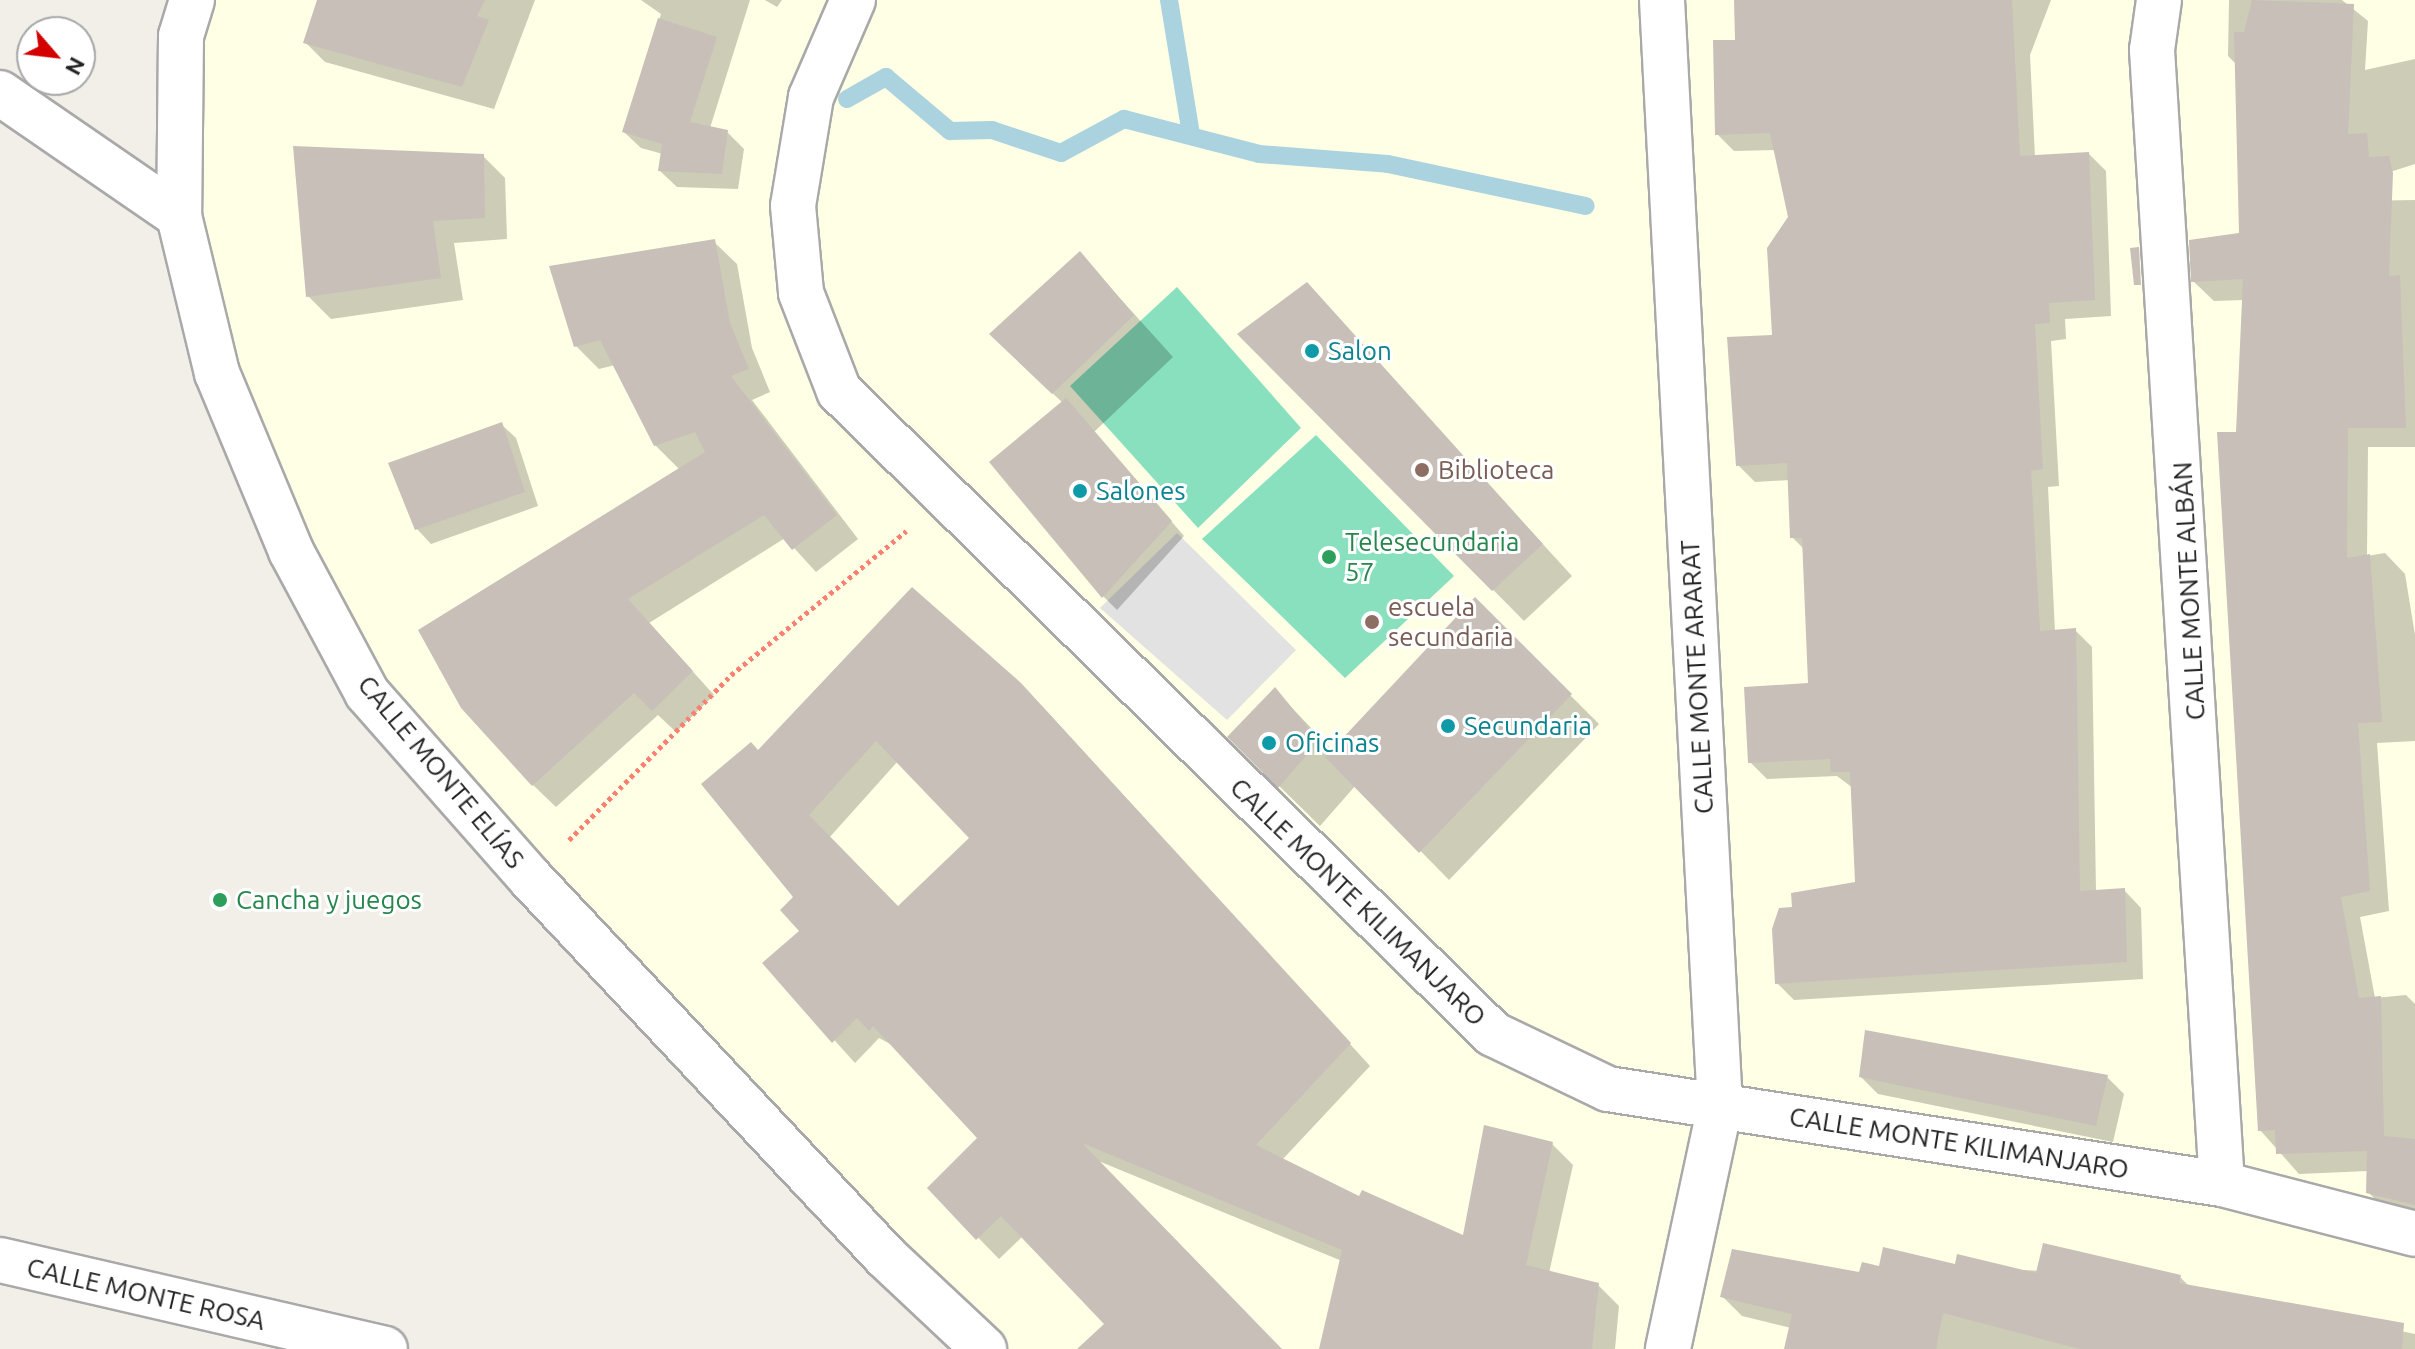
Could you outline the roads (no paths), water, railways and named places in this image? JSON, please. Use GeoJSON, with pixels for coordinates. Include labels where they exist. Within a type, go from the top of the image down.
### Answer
{"type":"FeatureCollection","features":[{"type":"Feature","properties":{"kind":"street","name":"CALLE MONTE ELÍAS"},"geometry":{"type":"LineString","coordinates":[[192,0],[181,36],[179,216],[217,373],[291,551],[367,693],[531,879],[885,1256],[984,1349]]}},
{"type":"Feature","properties":{"kind":"street","name":"CALLE MONTE KILIMANJARO"},"geometry":{"type":"LineString","coordinates":[[853,0],[811,97],[793,206],[801,293],[839,391],[1493,1034],[1608,1089],[2222,1184],[2415,1234]]}},
{"type":"Feature","properties":{"kind":"street","name":"CALLE MONTE ARARAT"},"geometry":{"type":"LineString","coordinates":[[1662,0],[1720,1106],[1668,1349]]}},
{"type":"Feature","properties":{"kind":"street","name":"CALLE MONTE ALBÁN"},"geometry":{"type":"LineString","coordinates":[[2159,0],[2152,50],[2222,1184]]}},
{"type":"Feature","properties":{"kind":"street"},"geometry":{"type":"LineString","coordinates":[[0,93],[179,216]]}},
{"type":"Feature","properties":{"kind":"street","name":"CALLE MONTE ROSA"},"geometry":{"type":"LineString","coordinates":[[0,1260],[385,1349]]}},
{"type":"Feature","properties":{"kind":"waterway"},"geometry":{"type":"LineString","coordinates":[[1169,0],[1191,135]]}},
{"type":"Feature","properties":{"kind":"waterway"},"geometry":{"type":"LineString","coordinates":[[847,99],[886,77],[950,131],[992,130],[1061,153],[1124,119],[1259,154],[1388,164],[1586,206]]}},
{"type":"Feature","properties":{"kind":"place","name":"Salon"},"geometry":{"type":"Point","coordinates":[1312,351]}},
{"type":"Feature","properties":{"kind":"place","name":"Biblioteca"},"geometry":{"type":"Point","coordinates":[1422,470]}},
{"type":"Feature","properties":{"kind":"place","name":"Salones"},"geometry":{"type":"Point","coordinates":[1080,491]}},
{"type":"Feature","properties":{"kind":"place","name":"Telesecundaria 57"},"geometry":{"type":"Point","coordinates":[1329,557]}},
{"type":"Feature","properties":{"kind":"place","name":"escuela secundaria"},"geometry":{"type":"Point","coordinates":[1372,622]}},
{"type":"Feature","properties":{"kind":"place","name":"Secundaria"},"geometry":{"type":"Point","coordinates":[1448,726]}},
{"type":"Feature","properties":{"kind":"place","name":"Oficinas"},"geometry":{"type":"Point","coordinates":[1269,743]}},
{"type":"Feature","properties":{"kind":"place","name":"Cancha y juegos"},"geometry":{"type":"Point","coordinates":[220,900]}}]}
